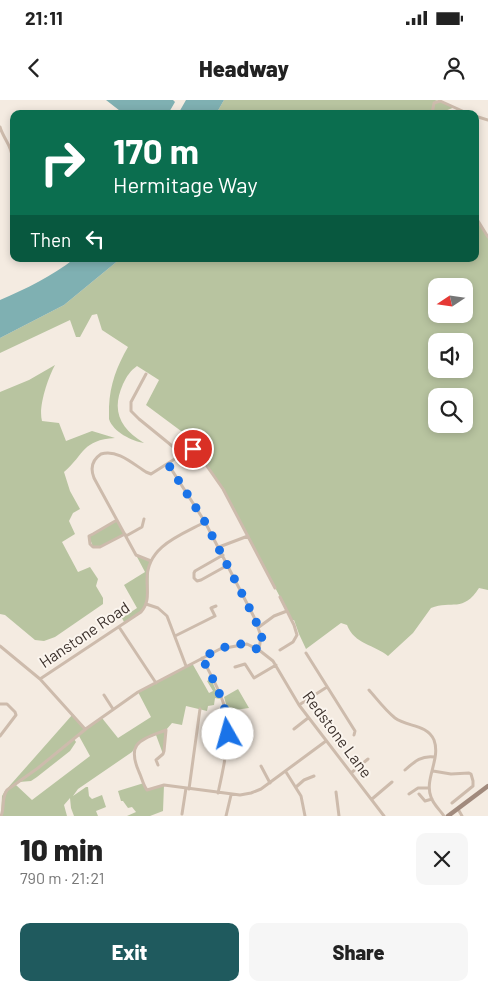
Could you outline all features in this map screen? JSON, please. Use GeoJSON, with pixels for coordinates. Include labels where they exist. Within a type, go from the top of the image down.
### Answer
{"type":"FeatureCollection","features":[{"type":"Feature","properties":{"kind":"main road"},"geometry":{"type":"LineString","coordinates":[[446,816],[488,786]]}},
{"type":"Feature","properties":{"kind":"street"},"geometry":{"type":"LineString","coordinates":[[432,110],[436,101],[460,110]]}},
{"type":"Feature","properties":{"kind":"street"},"geometry":{"type":"LineString","coordinates":[[0,128],[3,137],[10,147]]}},
{"type":"Feature","properties":{"kind":"street"},"geometry":{"type":"LineString","coordinates":[[479,222],[488,237]]}},
{"type":"Feature","properties":{"kind":"street"},"geometry":{"type":"LineString","coordinates":[[146,374],[131,402],[131,411],[138,419],[182,454]]}},
{"type":"Feature","properties":{"kind":"street"},"geometry":{"type":"LineString","coordinates":[[205,522],[167,542],[157,550],[151,561],[136,555],[93,476],[92,467],[95,459],[101,454],[115,454],[150,474],[182,454],[193,449],[198,451],[222,489],[275,588]]}},
{"type":"Feature","properties":{"kind":"street"},"geometry":{"type":"LineString","coordinates":[[3,799],[7,790],[38,768],[86,729],[113,709],[156,683],[220,650],[247,644],[259,650],[262,638],[259,628],[219,547],[168,464]]}},
{"type":"Feature","properties":{"kind":"street"},"geometry":{"type":"LineString","coordinates":[[117,520],[90,536],[92,547],[100,547],[142,527],[144,519]]}},
{"type":"Feature","properties":{"kind":"street"},"geometry":{"type":"LineString","coordinates":[[219,547],[248,536]]}},
{"type":"Feature","properties":{"kind":"street"},"geometry":{"type":"LineString","coordinates":[[223,556],[196,570],[194,577],[197,581],[201,580],[228,565]]}},
{"type":"Feature","properties":{"kind":"street","name":"Hanstone Road"},"geometry":{"type":"LineString","coordinates":[[40,679],[137,615],[146,604],[148,593],[147,576],[151,561]]}},
{"type":"Feature","properties":{"kind":"street"},"geometry":{"type":"LineString","coordinates":[[280,597],[297,635],[293,642],[280,650]]}},
{"type":"Feature","properties":{"kind":"street"},"geometry":{"type":"LineString","coordinates":[[146,604],[158,608],[165,614],[186,666]]}},
{"type":"Feature","properties":{"kind":"street"},"geometry":{"type":"LineString","coordinates":[[174,636],[215,616],[211,608],[216,606]]}},
{"type":"Feature","properties":{"kind":"street"},"geometry":{"type":"LineString","coordinates":[[259,628],[274,616],[287,611]]}},
{"type":"Feature","properties":{"kind":"street"},"geometry":{"type":"LineString","coordinates":[[119,627],[156,683]]}},
{"type":"Feature","properties":{"kind":"street"},"geometry":{"type":"LineString","coordinates":[[0,646],[40,679],[86,729]]}},
{"type":"Feature","properties":{"kind":"street","name":"Redstone Lane"},"geometry":{"type":"LineString","coordinates":[[259,650],[276,665],[299,706],[384,816]]}},
{"type":"Feature","properties":{"kind":"street"},"geometry":{"type":"LineString","coordinates":[[306,653],[355,731],[354,735]]}},
{"type":"Feature","properties":{"kind":"street"},"geometry":{"type":"LineString","coordinates":[[202,658],[220,691],[228,724],[218,793]]}},
{"type":"Feature","properties":{"kind":"street"},"geometry":{"type":"LineString","coordinates":[[235,667],[245,664],[254,678],[276,665]]}},
{"type":"Feature","properties":{"kind":"street"},"geometry":{"type":"LineString","coordinates":[[299,706],[327,687]]}},
{"type":"Feature","properties":{"kind":"street"},"geometry":{"type":"LineString","coordinates":[[369,690],[395,718],[403,723],[427,731],[434,740],[435,757],[429,788],[432,799],[446,816]]}},
{"type":"Feature","properties":{"kind":"street"},"geometry":{"type":"LineString","coordinates":[[104,694],[113,709]]}},
{"type":"Feature","properties":{"kind":"street"},"geometry":{"type":"LineString","coordinates":[[0,704],[7,704],[15,712],[16,716],[0,736]]}},
{"type":"Feature","properties":{"kind":"street"},"geometry":{"type":"LineString","coordinates":[[182,814],[200,710]]}},
{"type":"Feature","properties":{"kind":"street"},"geometry":{"type":"LineString","coordinates":[[294,729],[308,718]]}},
{"type":"Feature","properties":{"kind":"street"},"geometry":{"type":"LineString","coordinates":[[158,765],[156,760],[163,754],[166,730],[140,742],[134,751],[134,759],[147,790],[164,785],[231,795],[250,793],[270,783],[326,741]]}},
{"type":"Feature","properties":{"kind":"street"},"geometry":{"type":"LineString","coordinates":[[213,733],[228,734]]}},
{"type":"Feature","properties":{"kind":"street"},"geometry":{"type":"LineString","coordinates":[[406,770],[422,757],[435,757]]}},
{"type":"Feature","properties":{"kind":"street"},"geometry":{"type":"LineString","coordinates":[[351,773],[368,759]]}},
{"type":"Feature","properties":{"kind":"street"},"geometry":{"type":"LineString","coordinates":[[261,766],[270,783]]}},
{"type":"Feature","properties":{"kind":"street"},"geometry":{"type":"LineString","coordinates":[[433,771],[471,774],[473,786],[452,803]]}},
{"type":"Feature","properties":{"kind":"street"},"geometry":{"type":"LineString","coordinates":[[286,772],[301,796],[305,816]]}},
{"type":"Feature","properties":{"kind":"street"},"geometry":{"type":"LineString","coordinates":[[296,787],[304,780],[314,776]]}},
{"type":"Feature","properties":{"kind":"street"},"geometry":{"type":"LineString","coordinates":[[372,799],[392,782]]}},
{"type":"Feature","properties":{"kind":"street"},"geometry":{"type":"LineString","coordinates":[[409,794],[418,788],[429,788]]}},
{"type":"Feature","properties":{"kind":"street"},"geometry":{"type":"LineString","coordinates":[[0,793],[4,808],[1,816]]}},
{"type":"Feature","properties":{"kind":"street"},"geometry":{"type":"LineString","coordinates":[[419,794],[425,801],[432,799]]}},
{"type":"Feature","properties":{"kind":"street"},"geometry":{"type":"LineString","coordinates":[[226,816],[231,795]]}},
{"type":"Feature","properties":{"kind":"street"},"geometry":{"type":"LineString","coordinates":[[338,795],[339,816]]}},
{"type":"Feature","properties":{"kind":"street"},"geometry":{"type":"LineString","coordinates":[[458,809],[462,816]]}},
{"type":"Feature","properties":{"kind":"green space"},"geometry":{"type":"Polygon","coordinates":[[[224,100],[435,100],[455,107],[448,110],[218,110],[224,100]]]}},
{"type":"Feature","properties":{"kind":"green space"},"geometry":{"type":"Polygon","coordinates":[[[479,222],[488,237],[488,590],[479,588],[468,601],[431,608],[413,633],[388,656],[360,640],[350,631],[347,625],[341,623],[306,649],[294,620],[292,620],[233,507],[196,446],[181,431],[146,405],[159,380],[137,366],[129,374],[119,394],[118,411],[120,418],[129,431],[144,443],[129,438],[111,424],[109,407],[111,391],[117,368],[128,347],[102,330],[97,314],[92,315],[80,337],[76,337],[70,320],[0,353],[0,338],[64,305],[116,262],[479,262],[479,222]]]}},
{"type":"Feature","properties":{"kind":"green space"},"geometry":{"type":"Polygon","coordinates":[[[55,365],[49,377],[41,408],[42,421],[59,423],[66,441],[92,431],[115,438],[104,439],[90,445],[64,472],[70,491],[80,509],[73,513],[69,521],[75,534],[62,542],[78,572],[90,567],[98,579],[96,586],[103,598],[103,604],[55,637],[44,641],[35,640],[5,615],[0,614],[0,392],[29,380],[55,365]]]}},
{"type":"Feature","properties":{"kind":"green space"},"geometry":{"type":"Polygon","coordinates":[[[117,520],[125,534],[100,547],[93,547],[89,536],[117,520]]]}},
{"type":"Feature","properties":{"kind":"green space"},"geometry":{"type":"Polygon","coordinates":[[[136,555],[151,561],[148,597],[144,608],[125,624],[122,618],[137,608],[124,585],[145,572],[136,555]]]}},
{"type":"Feature","properties":{"kind":"green space"},"geometry":{"type":"Polygon","coordinates":[[[192,663],[209,693],[213,691],[207,681],[211,679],[220,699],[215,698],[214,705],[208,706],[207,711],[186,706],[182,725],[172,723],[166,730],[163,754],[156,735],[140,741],[132,752],[78,789],[73,796],[86,787],[88,787],[89,796],[92,799],[102,795],[106,807],[96,811],[98,816],[74,816],[70,798],[64,805],[67,816],[1,816],[2,796],[5,791],[73,714],[85,729],[102,718],[118,738],[151,717],[138,692],[192,663]],[[79,736],[74,739],[76,742],[70,751],[37,777],[31,781],[19,782],[16,785],[32,800],[90,756],[79,736]]]}},
{"type":"Feature","properties":{"kind":"green space"},"geometry":{"type":"Polygon","coordinates":[[[238,689],[249,708],[228,711],[224,697],[238,689]]]}},
{"type":"Feature","properties":{"kind":"green space"},"geometry":{"type":"Polygon","coordinates":[[[144,783],[147,790],[164,785],[163,811],[150,816],[127,816],[136,812],[132,807],[128,808],[121,801],[118,791],[144,783]]]}},
{"type":"Feature","properties":{"kind":"water"},"geometry":{"type":"Polygon","coordinates":[[[106,100],[173,100],[175,102],[170,110],[119,110],[106,100]]]}},
{"type":"Feature","properties":{"kind":"water"},"geometry":{"type":"Polygon","coordinates":[[[186,100],[224,100],[218,110],[180,110],[186,100]]]}},
{"type":"Feature","properties":{"kind":"water"},"geometry":{"type":"Polygon","coordinates":[[[70,262],[116,262],[64,305],[0,338],[0,300],[39,282],[70,262]]]}},
{"type":"Feature","properties":{"kind":"route"},"geometry":{"type":"LineString","coordinates":[[193,449],[168,464],[190,496],[219,547],[262,636],[259,650],[247,644],[238,645],[226,647],[202,658],[220,691],[228,724],[228,734]]}}]}
